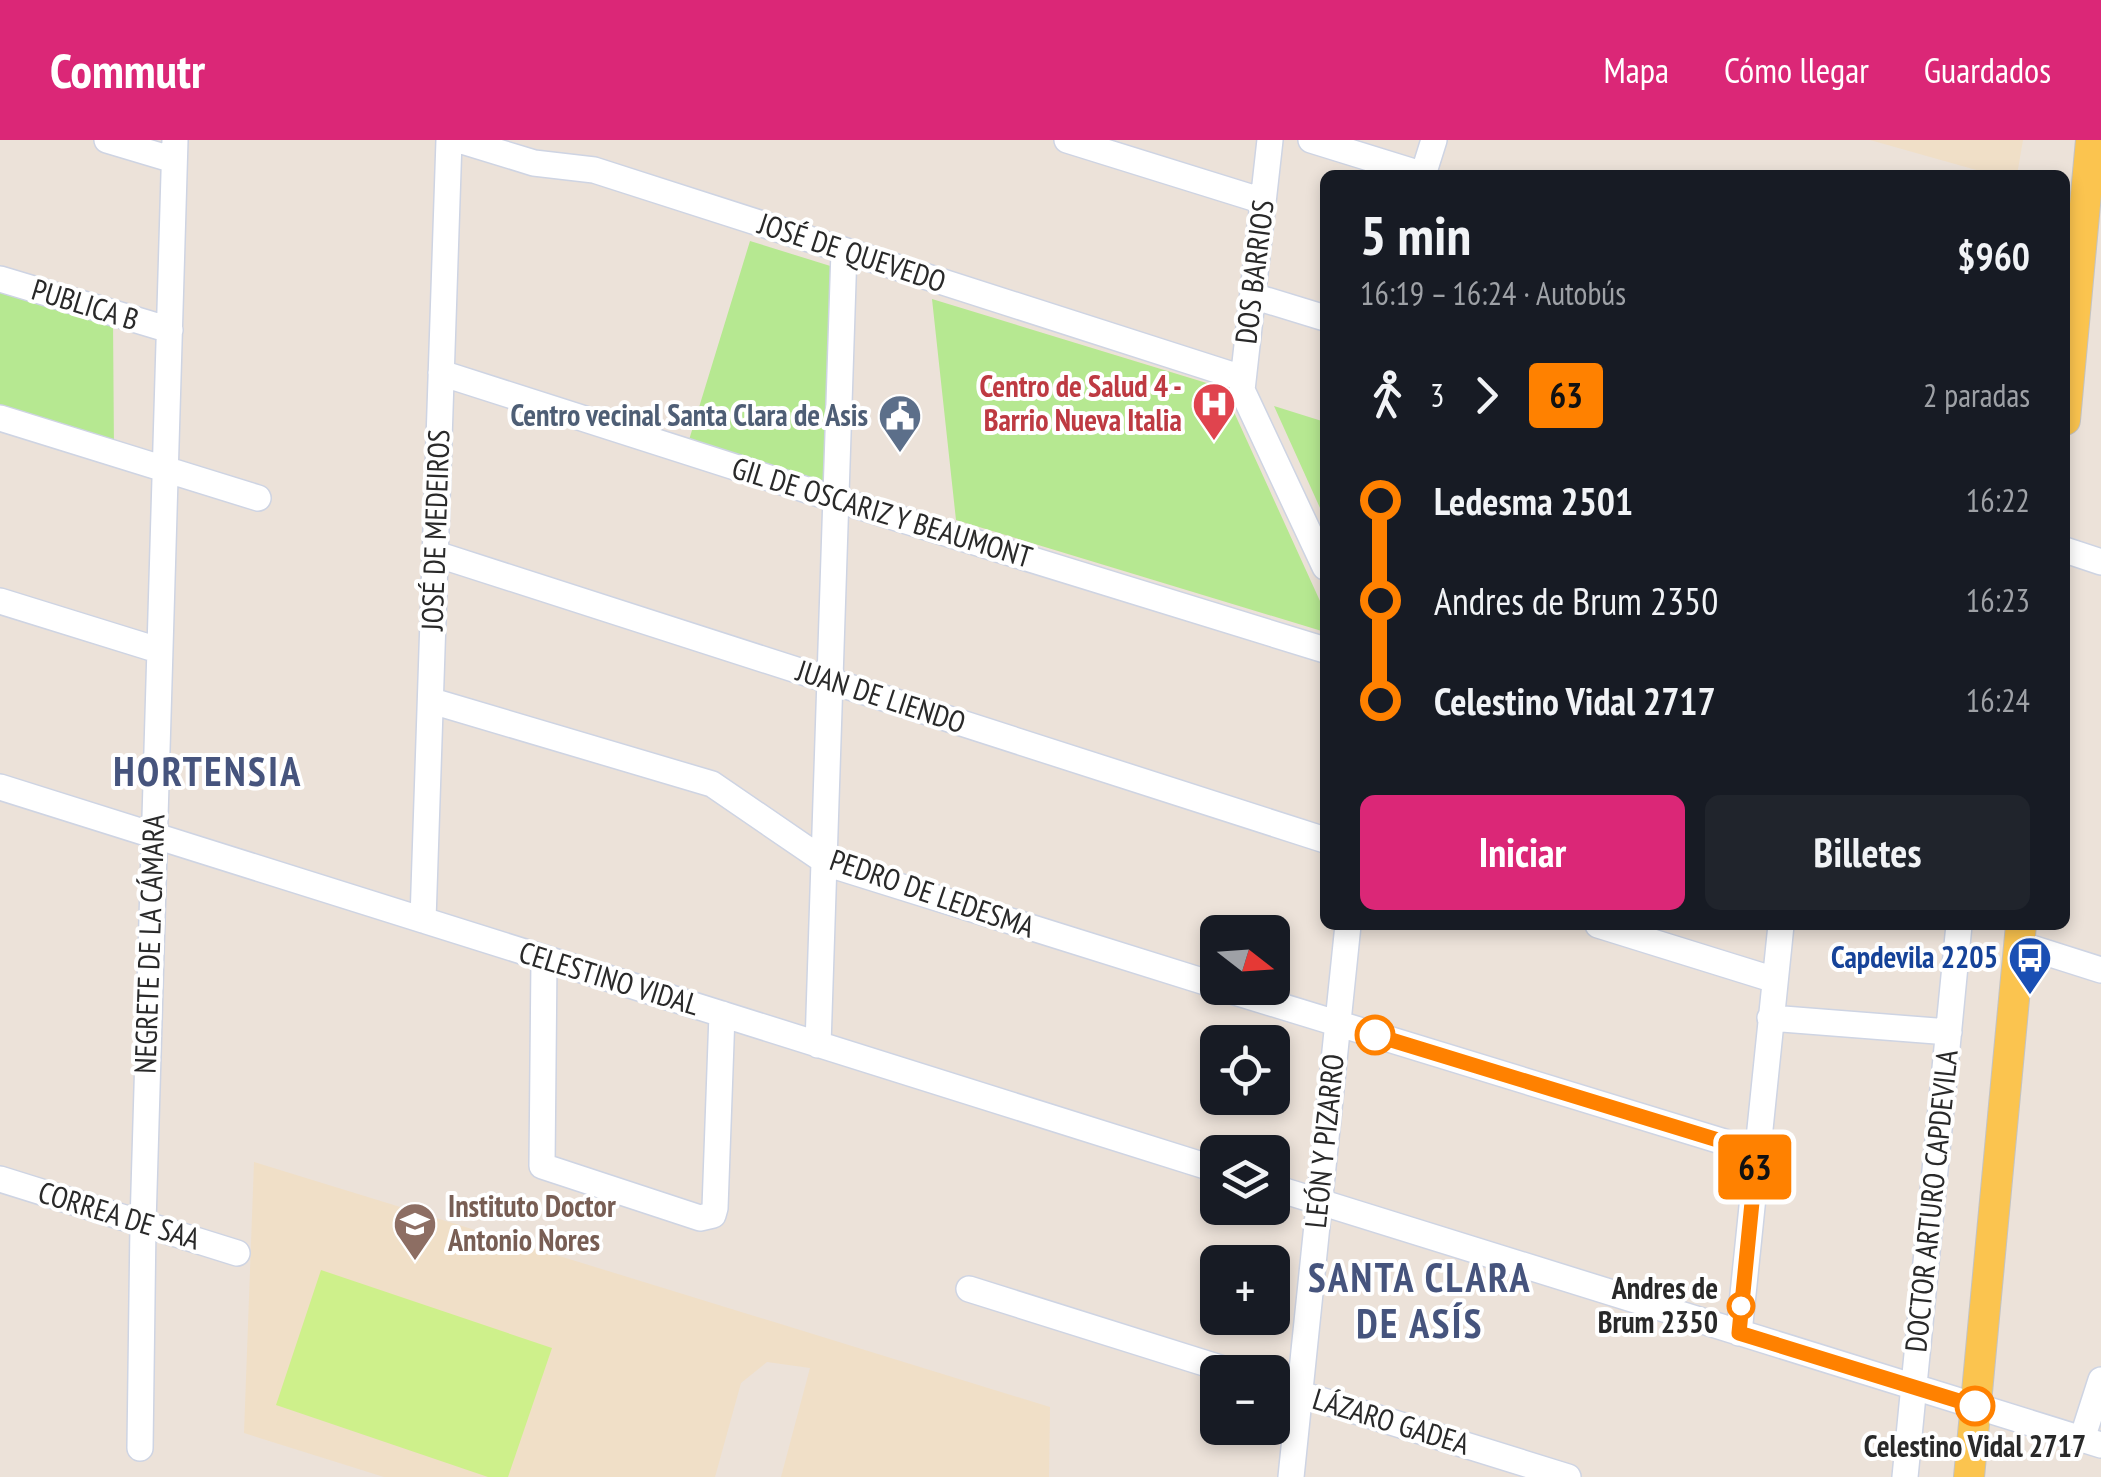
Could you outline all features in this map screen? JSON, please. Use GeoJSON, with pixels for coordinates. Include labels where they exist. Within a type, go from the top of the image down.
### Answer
{"type":"FeatureCollection","features":[{"type":"Feature","properties":{"kind":"main road"},"geometry":{"type":"LineString","coordinates":[[2070,366],[2091,140]]}},
{"type":"Feature","properties":{"kind":"main road"},"geometry":{"type":"LineString","coordinates":[[1968,1477],[2020,935]]}},
{"type":"Feature","properties":{"kind":"street"},"geometry":{"type":"LineString","coordinates":[[107,140],[175,150]]}},
{"type":"Feature","properties":{"kind":"street","name":"JOSÉ DE MEDEIROS"},"geometry":{"type":"LineString","coordinates":[[422,920],[449,140]]}},
{"type":"Feature","properties":{"kind":"street","name":"JOSÉ DE QUEVEDO"},"geometry":{"type":"LineString","coordinates":[[458,140],[548,152],[1242,378]]}},
{"type":"Feature","properties":{"kind":"street","name":"DOS BARRIOS"},"geometry":{"type":"LineString","coordinates":[[1270,140],[1242,378],[1244,398],[1320,556]]}},
{"type":"Feature","properties":{"kind":"street"},"geometry":{"type":"LineString","coordinates":[[1311,140],[1408,170]]}},
{"type":"Feature","properties":{"kind":"street"},"geometry":{"type":"LineString","coordinates":[[1425,170],[1434,140]]}},
{"type":"Feature","properties":{"kind":"street"},"geometry":{"type":"LineString","coordinates":[[1075,141],[1263,201]]}},
{"type":"Feature","properties":{"kind":"street","name":"NEGRETE DE LA CÁMARA"},"geometry":{"type":"LineString","coordinates":[[140,1448],[153,834],[175,150]]}},
{"type":"Feature","properties":{"kind":"street"},"geometry":{"type":"LineString","coordinates":[[818,1045],[844,251]]}},
{"type":"Feature","properties":{"kind":"street","name":"PUBLICA B"},"geometry":{"type":"LineString","coordinates":[[0,279],[170,330]]}},
{"type":"Feature","properties":{"kind":"street"},"geometry":{"type":"LineString","coordinates":[[1253,296],[1320,316]]}},
{"type":"Feature","properties":{"kind":"street","name":"GIL DE OSCARIZ Y BEAUMONT"},"geometry":{"type":"LineString","coordinates":[[440,373],[1320,648]]}},
{"type":"Feature","properties":{"kind":"street"},"geometry":{"type":"LineString","coordinates":[[0,418],[258,498]]}},
{"type":"Feature","properties":{"kind":"street"},"geometry":{"type":"LineString","coordinates":[[2070,552],[2101,562]]}},
{"type":"Feature","properties":{"kind":"street","name":"JUAN DE LIENDO"},"geometry":{"type":"LineString","coordinates":[[436,554],[1320,838]]}},
{"type":"Feature","properties":{"kind":"street"},"geometry":{"type":"LineString","coordinates":[[0,601],[158,650]]}},
{"type":"Feature","properties":{"kind":"street","name":"PEDRO DE LEDESMA"},"geometry":{"type":"LineString","coordinates":[[432,701],[712,784],[824,860],[1200,981]]}},
{"type":"Feature","properties":{"kind":"street","name":"CELESTINO VIDAL"},"geometry":{"type":"LineString","coordinates":[[0,787],[1200,1164]]}},
{"type":"Feature","properties":{"kind":"street","name":"LEÓN Y PIZARRO"},"geometry":{"type":"LineString","coordinates":[[1291,1477],[1347,930]]}},
{"type":"Feature","properties":{"kind":"street"},"geometry":{"type":"LineString","coordinates":[[1614,930],[1775,980]]}},
{"type":"Feature","properties":{"kind":"street"},"geometry":{"type":"LineString","coordinates":[[1739,1333],[1780,930]]}},
{"type":"Feature","properties":{"kind":"street","name":"DOCTOR ARTURO CAPDEVILA"},"geometry":{"type":"LineString","coordinates":[[1905,1477],[1958,930]]}},
{"type":"Feature","properties":{"kind":"street"},"geometry":{"type":"LineString","coordinates":[[2020,935],[2101,970]]}},
{"type":"Feature","properties":{"kind":"street"},"geometry":{"type":"LineString","coordinates":[[544,960],[540,1160],[548,1170],[700,1218],[713,1216],[722,1014]]}},
{"type":"Feature","properties":{"kind":"street","name":"PEDRO DE LEDESMA"},"geometry":{"type":"LineString","coordinates":[[1277,1005],[1757,1152]]}},
{"type":"Feature","properties":{"kind":"street"},"geometry":{"type":"LineString","coordinates":[[1770,1018],[1948,1032]]}},
{"type":"Feature","properties":{"kind":"street","name":"CORREA DE SAA"},"geometry":{"type":"LineString","coordinates":[[0,1179],[237,1254]]}},
{"type":"Feature","properties":{"kind":"street"},"geometry":{"type":"LineString","coordinates":[[1290,1193],[2092,1442],[2101,1380]]}},
{"type":"Feature","properties":{"kind":"street"},"geometry":{"type":"LineString","coordinates":[[970,1288],[1200,1361]]}},
{"type":"Feature","properties":{"kind":"street","name":"LÁZARO GADEA"},"geometry":{"type":"LineString","coordinates":[[1290,1391],[1568,1477]]}},
{"type":"Feature","properties":{"kind":"shaded area"},"geometry":{"type":"Polygon","coordinates":[[[1870,140],[2023,140],[2018,170],[1976,170],[1870,140]]]}},
{"type":"Feature","properties":{"kind":"shaded area","name":"Instituto Doctor Antonio Nores"},"geometry":{"type":"Polygon","coordinates":[[[254,1162],[1050,1407],[1049,1477],[781,1477],[810,1368],[767,1362],[741,1383],[715,1477],[384,1477],[244,1433],[254,1162]]]}},
{"type":"Feature","properties":{"kind":"green space"},"geometry":{"type":"Polygon","coordinates":[[[750,241],[840,269],[830,483],[689,440],[750,241]]]}},
{"type":"Feature","properties":{"kind":"green space"},"geometry":{"type":"Polygon","coordinates":[[[0,285],[113,319],[114,452],[0,419],[0,285]]]}},
{"type":"Feature","properties":{"kind":"green space"},"geometry":{"type":"Polygon","coordinates":[[[932,299],[1223,388],[1320,601],[1320,630],[956,520],[932,299]]]}},
{"type":"Feature","properties":{"kind":"green space"},"geometry":{"type":"Polygon","coordinates":[[[1274,406],[1320,420],[1320,508],[1274,406]]]}},
{"type":"Feature","properties":{"kind":"green space"},"geometry":{"type":"Polygon","coordinates":[[[321,1270],[552,1348],[508,1477],[488,1477],[276,1405],[321,1270]]]}},
{"type":"Feature","properties":{"kind":"bus line","name":"63"},"geometry":{"type":"LineString","coordinates":[[1375,1035],[1757,1152],[1739,1333],[1975,1406]]}},
{"type":"Feature","properties":{"kind":"place","name":"Centro de Salud 4 - Barrio Nueva Italia"},"geometry":{"type":"Point","coordinates":[1214,442]}},
{"type":"Feature","properties":{"kind":"place","name":"Centro vecinal Santa Clara de Asis"},"geometry":{"type":"Point","coordinates":[900,454]}},
{"type":"Feature","properties":{"kind":"place","name":"Capdevila 2205"},"geometry":{"type":"Point","coordinates":[2030,996]}},
{"type":"Feature","properties":{"kind":"place","name":"Instituto Doctor Antonio Nores"},"geometry":{"type":"Point","coordinates":[415,1262]}},
{"type":"Feature","properties":{"kind":"place","name":"Andres de Brum 2350"},"geometry":{"type":"Point","coordinates":[1741,1306]}},
{"type":"Feature","properties":{"kind":"place","name":"Celestino Vidal 2717"},"geometry":{"type":"Point","coordinates":[1975,1406]}},
{"type":"Feature","properties":{"kind":"district","name":"HORTENSIA"},"geometry":{"type":"Point","coordinates":[208,772]}},
{"type":"Feature","properties":{"kind":"district","name":"SANTA CLARA DE ASÍS"},"geometry":{"type":"Point","coordinates":[1420,1301]}}]}
